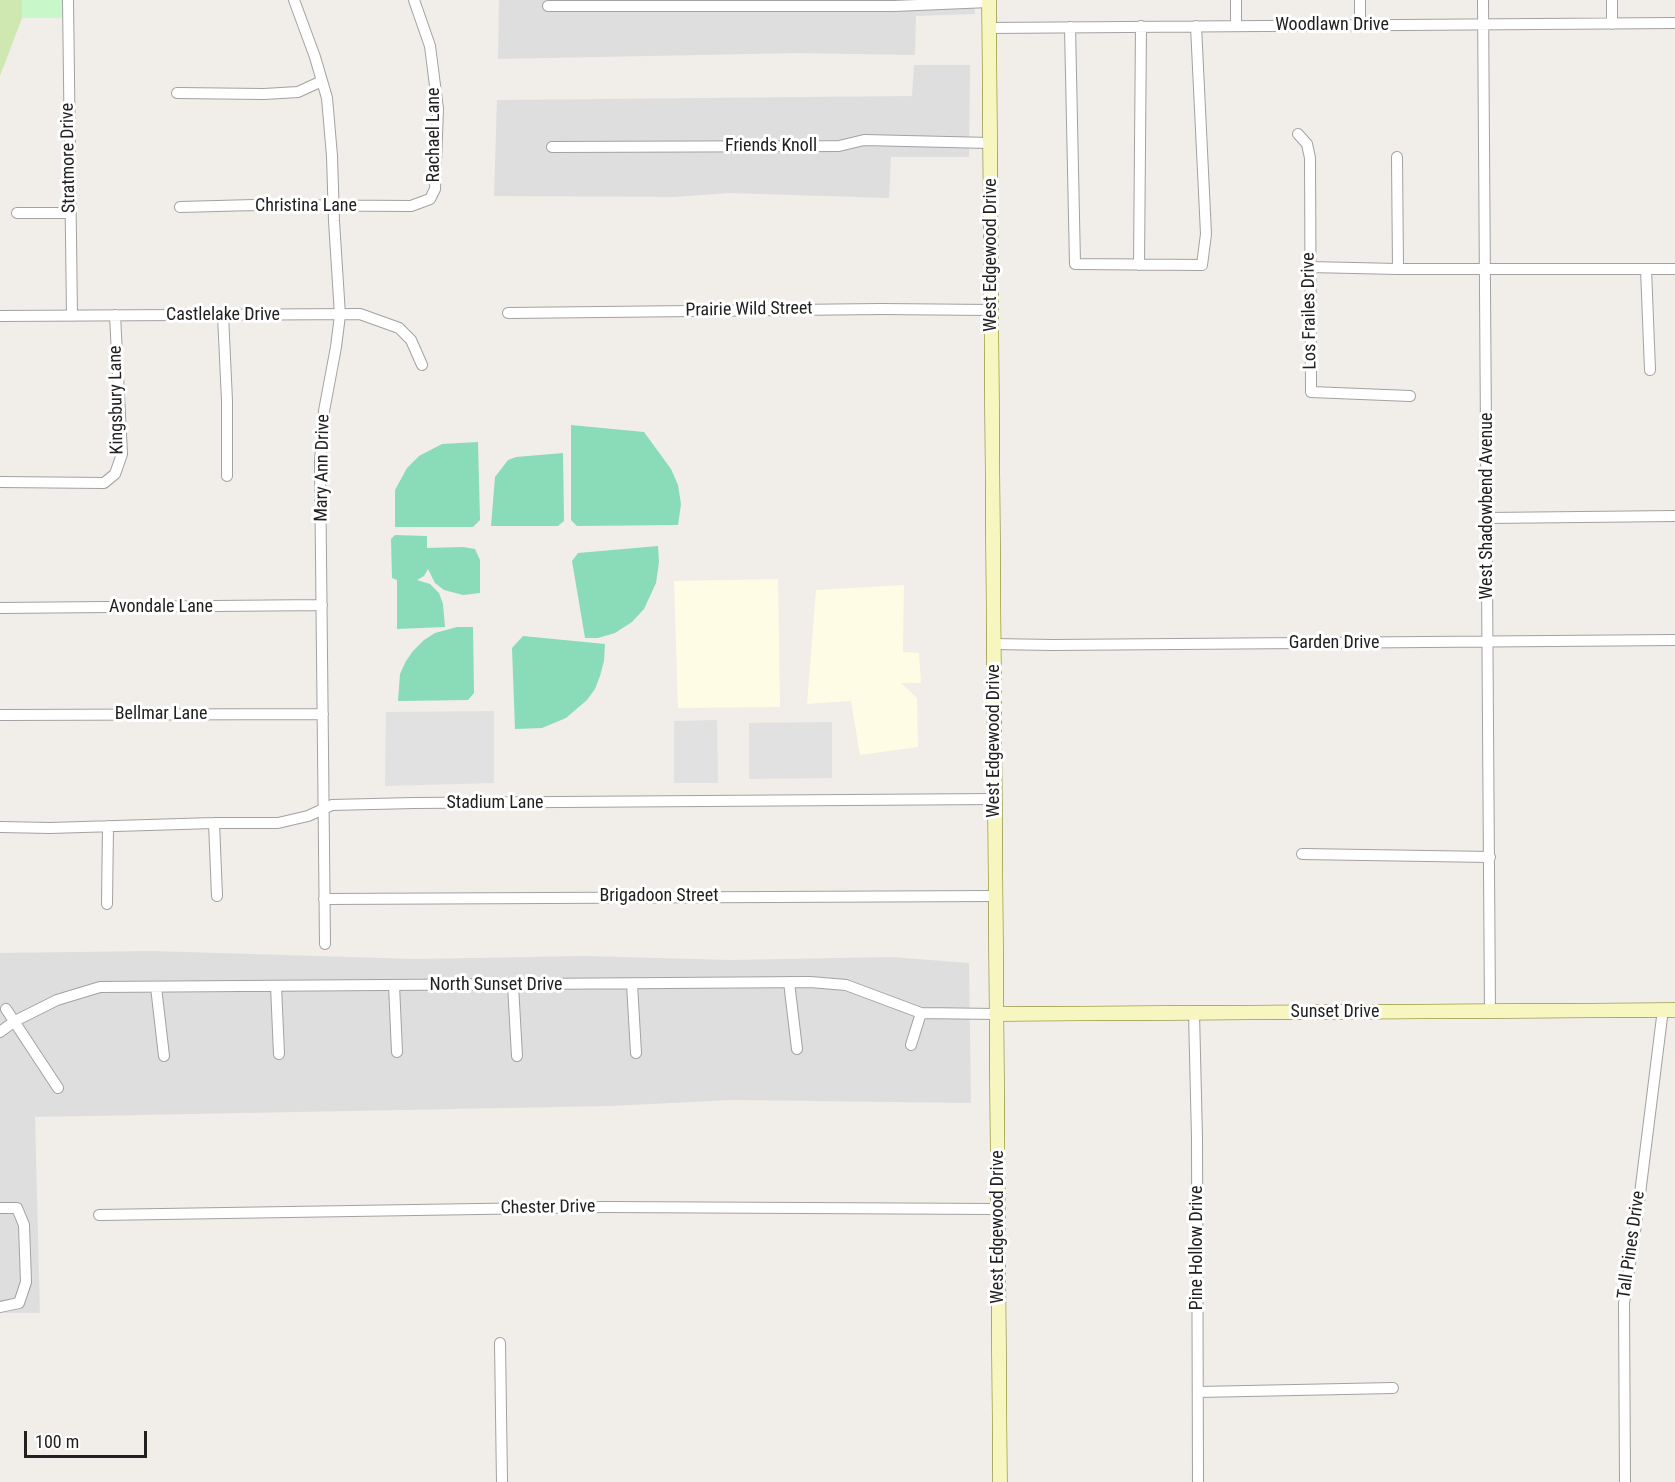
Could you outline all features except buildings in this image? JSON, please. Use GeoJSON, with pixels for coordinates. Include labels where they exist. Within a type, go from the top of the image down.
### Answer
{"type":"FeatureCollection","features":[{"type":"Feature","properties":{"kind":"main road","name":"West Edgewood Drive"},"geometry":{"type":"LineString","coordinates":[[989,1],[999,1482]]}},
{"type":"Feature","properties":{"kind":"main road","name":"Sunset Drive"},"geometry":{"type":"LineString","coordinates":[[996,1014],[1669,1010]]}},
{"type":"Feature","properties":{"kind":"street","name":"Stratmore Drive"},"geometry":{"type":"LineString","coordinates":[[68,0],[72,316]]}},
{"type":"Feature","properties":{"kind":"street","name":"Mary Ann Drive"},"geometry":{"type":"LineString","coordinates":[[294,0],[327,98],[340,315],[324,411],[320,461],[325,944]]}},
{"type":"Feature","properties":{"kind":"street","name":"Rachael Lane"},"geometry":{"type":"LineString","coordinates":[[414,0],[430,46],[438,109],[435,189],[430,200]]}},
{"type":"Feature","properties":{"kind":"street"},"geometry":{"type":"LineString","coordinates":[[1236,0],[1236,25]]}},
{"type":"Feature","properties":{"kind":"street"},"geometry":{"type":"LineString","coordinates":[[1360,0],[1360,25]]}},
{"type":"Feature","properties":{"kind":"street","name":"West Shadowbend Avenue"},"geometry":{"type":"LineString","coordinates":[[1483,0],[1490,1012]]}},
{"type":"Feature","properties":{"kind":"street"},"geometry":{"type":"LineString","coordinates":[[1612,0],[1612,24]]}},
{"type":"Feature","properties":{"kind":"street"},"geometry":{"type":"LineString","coordinates":[[548,6],[894,6],[989,1]]}},
{"type":"Feature","properties":{"kind":"street","name":"Woodlawn Drive"},"geometry":{"type":"LineString","coordinates":[[989,28],[1675,23]]}},
{"type":"Feature","properties":{"kind":"street"},"geometry":{"type":"LineString","coordinates":[[1139,265],[1141,26]]}},
{"type":"Feature","properties":{"kind":"street"},"geometry":{"type":"LineString","coordinates":[[1070,27],[1075,264],[1202,265],[1206,234],[1196,26]]}},
{"type":"Feature","properties":{"kind":"street"},"geometry":{"type":"LineString","coordinates":[[177,93],[298,92],[322,81]]}},
{"type":"Feature","properties":{"kind":"street","name":"Los Frailes Drive"},"geometry":{"type":"LineString","coordinates":[[1299,134],[1307,144],[1310,158],[1311,392],[1410,396]]}},
{"type":"Feature","properties":{"kind":"street","name":"Friends Knoll"},"geometry":{"type":"LineString","coordinates":[[552,147],[839,146],[864,140],[990,142]]}},
{"type":"Feature","properties":{"kind":"street"},"geometry":{"type":"LineString","coordinates":[[1397,157],[1398,268]]}},
{"type":"Feature","properties":{"kind":"street","name":"Christina Lane"},"geometry":{"type":"LineString","coordinates":[[180,207],[411,206],[430,200]]}},
{"type":"Feature","properties":{"kind":"street"},"geometry":{"type":"LineString","coordinates":[[17,213],[70,213]]}},
{"type":"Feature","properties":{"kind":"street"},"geometry":{"type":"LineString","coordinates":[[1309,267],[1675,269]]}},
{"type":"Feature","properties":{"kind":"street"},"geometry":{"type":"LineString","coordinates":[[1646,269],[1650,370]]}},
{"type":"Feature","properties":{"kind":"street","name":"Prairie Wild Street"},"geometry":{"type":"LineString","coordinates":[[508,313],[991,310]]}},
{"type":"Feature","properties":{"kind":"street","name":"Castlelake Drive"},"geometry":{"type":"LineString","coordinates":[[0,316],[360,314],[399,328],[411,340],[422,365]]}},
{"type":"Feature","properties":{"kind":"street","name":"Kingsbury Lane"},"geometry":{"type":"LineString","coordinates":[[0,482],[104,483],[115,474],[122,454],[115,315]]}},
{"type":"Feature","properties":{"kind":"street"},"geometry":{"type":"LineString","coordinates":[[223,315],[228,401],[227,476]]}},
{"type":"Feature","properties":{"kind":"street"},"geometry":{"type":"LineString","coordinates":[[1487,518],[1675,516]]}},
{"type":"Feature","properties":{"kind":"street","name":"Avondale Lane"},"geometry":{"type":"LineString","coordinates":[[0,608],[322,605]]}},
{"type":"Feature","properties":{"kind":"street","name":"Garden Drive"},"geometry":{"type":"LineString","coordinates":[[993,644],[1675,640]]}},
{"type":"Feature","properties":{"kind":"street","name":"Bellmar Lane"},"geometry":{"type":"LineString","coordinates":[[0,715],[323,714]]}},
{"type":"Feature","properties":{"kind":"street","name":"Stadium Lane"},"geometry":{"type":"LineString","coordinates":[[0,827],[278,824],[308,816],[332,805],[994,800]]}},
{"type":"Feature","properties":{"kind":"street"},"geometry":{"type":"LineString","coordinates":[[214,823],[217,896]]}},
{"type":"Feature","properties":{"kind":"street"},"geometry":{"type":"LineString","coordinates":[[107,904],[108,826]]}},
{"type":"Feature","properties":{"kind":"street"},"geometry":{"type":"LineString","coordinates":[[1302,854],[1490,857]]}},
{"type":"Feature","properties":{"kind":"street","name":"Brigadoon Street"},"geometry":{"type":"LineString","coordinates":[[324,899],[995,896]]}},
{"type":"Feature","properties":{"kind":"street"},"geometry":{"type":"LineString","coordinates":[[789,982],[797,1049]]}},
{"type":"Feature","properties":{"kind":"street","name":"North Sunset Drive"},"geometry":{"type":"LineString","coordinates":[[0,1032],[15,1021],[57,1000],[100,987],[833,983],[846,985],[921,1013],[996,1014]]}},
{"type":"Feature","properties":{"kind":"street"},"geometry":{"type":"LineString","coordinates":[[632,984],[636,1053]]}},
{"type":"Feature","properties":{"kind":"street"},"geometry":{"type":"LineString","coordinates":[[393,985],[397,1052]]}},
{"type":"Feature","properties":{"kind":"street"},"geometry":{"type":"LineString","coordinates":[[513,985],[516,1056]]}},
{"type":"Feature","properties":{"kind":"street"},"geometry":{"type":"LineString","coordinates":[[276,986],[279,1054]]}},
{"type":"Feature","properties":{"kind":"street"},"geometry":{"type":"LineString","coordinates":[[156,987],[164,1056]]}},
{"type":"Feature","properties":{"kind":"street"},"geometry":{"type":"LineString","coordinates":[[6,1009],[58,1088]]}},
{"type":"Feature","properties":{"kind":"street","name":"Tall Pines Drive"},"geometry":{"type":"LineString","coordinates":[[1625,1482],[1624,1303],[1669,1010]]}},
{"type":"Feature","properties":{"kind":"street"},"geometry":{"type":"LineString","coordinates":[[911,1045],[921,1013]]}},
{"type":"Feature","properties":{"kind":"street","name":"Pine Hollow Drive"},"geometry":{"type":"LineString","coordinates":[[1194,1013],[1197,1148],[1198,1482]]}},
{"type":"Feature","properties":{"kind":"street","name":"Chester Drive"},"geometry":{"type":"LineString","coordinates":[[99,1215],[605,1207],[998,1209]]}},
{"type":"Feature","properties":{"kind":"street"},"geometry":{"type":"LineString","coordinates":[[0,1208],[17,1208],[24,1225],[26,1282],[19,1303],[0,1307]]}},
{"type":"Feature","properties":{"kind":"street"},"geometry":{"type":"LineString","coordinates":[[500,1343],[502,1482]]}},
{"type":"Feature","properties":{"kind":"street"},"geometry":{"type":"LineString","coordinates":[[1198,1392],[1393,1388]]}},
{"type":"Feature","properties":{"kind":"shaded area"},"geometry":{"type":"Polygon","coordinates":[[[499,0],[974,0],[975,14],[916,16],[915,55],[798,53],[498,59],[499,0]]]}},
{"type":"Feature","properties":{"kind":"shaded area"},"geometry":{"type":"Polygon","coordinates":[[[914,65],[970,65],[969,157],[891,157],[889,198],[729,193],[674,197],[494,196],[497,100],[912,96],[914,65]]]}},
{"type":"Feature","properties":{"kind":"shaded area"},"geometry":{"type":"Polygon","coordinates":[[[778,579],[780,707],[678,708],[674,581],[778,579]]]}},
{"type":"Feature","properties":{"kind":"shaded area"},"geometry":{"type":"Polygon","coordinates":[[[904,585],[903,652],[919,653],[921,683],[901,683],[917,698],[918,747],[860,755],[851,701],[807,704],[816,590],[904,585]]]}},
{"type":"Feature","properties":{"kind":"shaded area"},"geometry":{"type":"Polygon","coordinates":[[[494,711],[494,783],[385,786],[386,712],[494,711]]]}},
{"type":"Feature","properties":{"kind":"shaded area"},"geometry":{"type":"Polygon","coordinates":[[[717,720],[718,783],[674,783],[674,721],[717,720]]]}},
{"type":"Feature","properties":{"kind":"shaded area"},"geometry":{"type":"Polygon","coordinates":[[[832,722],[832,778],[749,779],[749,723],[832,722]]]}},
{"type":"Feature","properties":{"kind":"shaded area"},"geometry":{"type":"Polygon","coordinates":[[[152,951],[415,959],[586,956],[731,960],[892,957],[969,963],[971,1103],[732,1100],[610,1106],[35,1117],[40,1313],[0,1313],[0,953],[152,951]]]}},
{"type":"Feature","properties":{"kind":"green space"},"geometry":{"type":"Polygon","coordinates":[[[0,0],[22,0],[22,18],[0,76],[0,0]]]}},
{"type":"Feature","properties":{"kind":"green space"},"geometry":{"type":"Polygon","coordinates":[[[22,0],[62,0],[62,18],[22,18],[22,0]]]}},
{"type":"Feature","properties":{"kind":"green space"},"geometry":{"type":"Polygon","coordinates":[[[571,425],[644,432],[671,469],[678,485],[681,504],[678,525],[577,526],[571,520],[571,425]]]}},
{"type":"Feature","properties":{"kind":"green space"},"geometry":{"type":"Polygon","coordinates":[[[478,442],[480,520],[473,527],[395,527],[395,490],[407,468],[419,456],[442,444],[478,442]]]}},
{"type":"Feature","properties":{"kind":"green space"},"geometry":{"type":"Polygon","coordinates":[[[563,453],[564,521],[558,526],[491,526],[495,477],[508,460],[516,457],[563,453]]]}},
{"type":"Feature","properties":{"kind":"green space"},"geometry":{"type":"Polygon","coordinates":[[[395,535],[427,536],[427,548],[475,549],[480,560],[480,593],[463,595],[444,590],[435,583],[428,569],[424,576],[417,580],[430,584],[439,593],[443,604],[445,627],[397,629],[397,580],[392,578],[391,539],[395,535]]]}},
{"type":"Feature","properties":{"kind":"green space"},"geometry":{"type":"Polygon","coordinates":[[[658,546],[659,562],[656,583],[644,609],[632,622],[615,633],[598,638],[585,638],[572,561],[578,553],[658,546]]]}},
{"type":"Feature","properties":{"kind":"green space"},"geometry":{"type":"Polygon","coordinates":[[[457,627],[473,627],[474,693],[468,700],[398,701],[400,674],[413,651],[435,633],[457,627]]]}},
{"type":"Feature","properties":{"kind":"green space"},"geometry":{"type":"Polygon","coordinates":[[[523,636],[605,644],[600,676],[587,700],[566,718],[542,728],[515,729],[512,648],[523,636]]]}}]}
